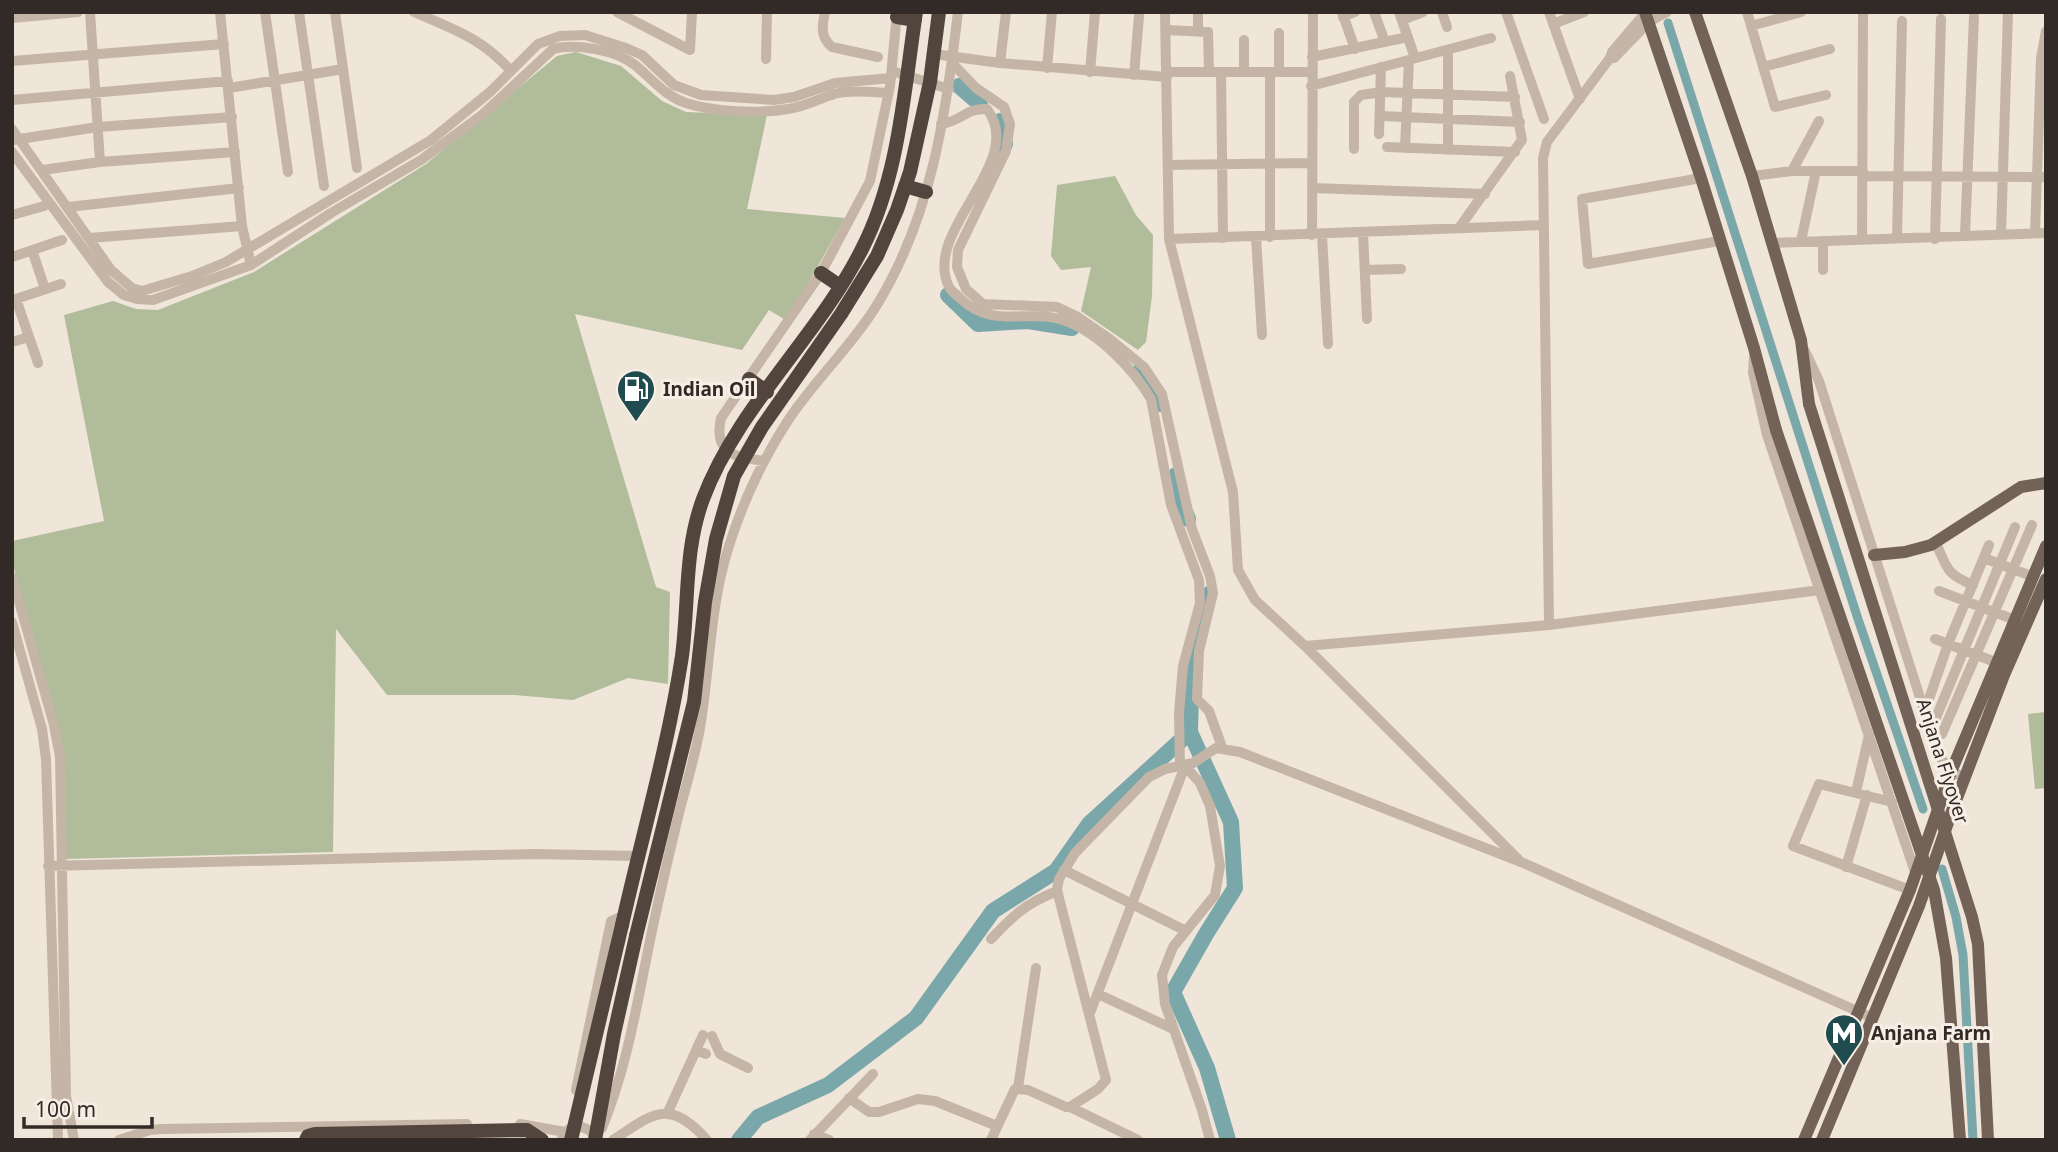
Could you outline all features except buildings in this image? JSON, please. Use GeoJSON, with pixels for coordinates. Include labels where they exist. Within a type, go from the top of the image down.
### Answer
{"type":"FeatureCollection","features":[{"type":"Feature","properties":{"kind":"highway"},"geometry":{"type":"LineString","coordinates":[[595,1139],[614,1034],[636,936],[647,920],[694,702],[705,602],[716,539],[734,476],[762,427],[841,314],[877,256],[905,186],[930,82],[939,12]]}},
{"type":"Feature","properties":{"kind":"highway"},"geometry":{"type":"LineString","coordinates":[[567,1135],[624,920],[682,657],[693,532],[725,450],[840,286],[863,248],[888,173],[908,76],[916,16],[897,15]]}},
{"type":"Feature","properties":{"kind":"highway"},"geometry":{"type":"LineString","coordinates":[[873,168],[888,173]]}},
{"type":"Feature","properties":{"kind":"highway"},"geometry":{"type":"LineString","coordinates":[[905,186],[926,192]]}},
{"type":"Feature","properties":{"kind":"highway"},"geometry":{"type":"LineString","coordinates":[[821,273],[840,286]]}},
{"type":"Feature","properties":{"kind":"highway"},"geometry":{"type":"LineString","coordinates":[[748,379],[767,392]]}},
{"type":"Feature","properties":{"kind":"highway"},"geometry":{"type":"LineString","coordinates":[[311,1137],[527,1130],[542,1140]]}},
{"type":"Feature","properties":{"kind":"main road","name":"Anjana Flyover"},"geometry":{"type":"LineString","coordinates":[[1695,12],[1752,176],[1801,341],[1809,404],[1972,917],[1978,944],[1988,1140]]}},
{"type":"Feature","properties":{"kind":"main road"},"geometry":{"type":"LineString","coordinates":[[1646,15],[1701,178],[1754,348],[1776,429],[1934,890],[1946,958],[1959,1140]]}},
{"type":"Feature","properties":{"kind":"main road"},"geometry":{"type":"LineString","coordinates":[[1874,555],[1920,549],[1936,543],[2021,487],[2046,483]]}},
{"type":"Feature","properties":{"kind":"main road"},"geometry":{"type":"LineString","coordinates":[[1804,1140],[1910,890],[1951,772],[2040,578],[2046,546]]}},
{"type":"Feature","properties":{"kind":"main road"},"geometry":{"type":"LineString","coordinates":[[1822,1140],[1923,895],[1965,777],[2015,620],[2040,578]]}},
{"type":"Feature","properties":{"kind":"street"},"geometry":{"type":"LineString","coordinates":[[12,18],[78,12]]}},
{"type":"Feature","properties":{"kind":"street"},"geometry":{"type":"LineString","coordinates":[[90,12],[100,162]]}},
{"type":"Feature","properties":{"kind":"street"},"geometry":{"type":"LineString","coordinates":[[220,12],[242,226],[251,265]]}},
{"type":"Feature","properties":{"kind":"street"},"geometry":{"type":"LineString","coordinates":[[265,12],[288,172]]}},
{"type":"Feature","properties":{"kind":"street"},"geometry":{"type":"LineString","coordinates":[[299,12],[324,186]]}},
{"type":"Feature","properties":{"kind":"street"},"geometry":{"type":"LineString","coordinates":[[335,12],[357,168]]}},
{"type":"Feature","properties":{"kind":"street"},"geometry":{"type":"LineString","coordinates":[[414,12],[476,39],[500,58],[511,71]]}},
{"type":"Feature","properties":{"kind":"street"},"geometry":{"type":"LineString","coordinates":[[617,12],[690,50],[692,12]]}},
{"type":"Feature","properties":{"kind":"street"},"geometry":{"type":"LineString","coordinates":[[766,59],[767,12]]}},
{"type":"Feature","properties":{"kind":"street"},"geometry":{"type":"LineString","coordinates":[[825,12],[822,28],[827,43],[832,47],[878,57]]}},
{"type":"Feature","properties":{"kind":"street"},"geometry":{"type":"LineString","coordinates":[[119,1140],[162,1129],[529,1124],[567,1135],[586,1128],[595,1139],[606,1117],[629,1046],[647,920],[698,739],[716,604],[727,550],[745,499],[764,461],[788,421],[874,309],[906,251],[918,223],[942,124],[958,12]]}},
{"type":"Feature","properties":{"kind":"street"},"geometry":{"type":"LineString","coordinates":[[1000,63],[1006,12]]}},
{"type":"Feature","properties":{"kind":"street"},"geometry":{"type":"LineString","coordinates":[[1047,68],[1052,12]]}},
{"type":"Feature","properties":{"kind":"street"},"geometry":{"type":"LineString","coordinates":[[1090,72],[1095,12]]}},
{"type":"Feature","properties":{"kind":"street"},"geometry":{"type":"LineString","coordinates":[[1165,12],[1169,239],[1233,492],[1238,570],[1255,600],[1305,646],[1521,862]]}},
{"type":"Feature","properties":{"kind":"street"},"geometry":{"type":"LineString","coordinates":[[1198,12],[1198,30]]}},
{"type":"Feature","properties":{"kind":"street"},"geometry":{"type":"LineString","coordinates":[[1313,12],[1312,188],[1328,344]]}},
{"type":"Feature","properties":{"kind":"street"},"geometry":{"type":"LineString","coordinates":[[1354,49],[1342,14],[1355,12]]}},
{"type":"Feature","properties":{"kind":"street"},"geometry":{"type":"LineString","coordinates":[[1374,12],[1385,42]]}},
{"type":"Feature","properties":{"kind":"street"},"geometry":{"type":"LineString","coordinates":[[1405,148],[1407,93],[1412,59],[1400,16],[1423,12]]}},
{"type":"Feature","properties":{"kind":"street"},"geometry":{"type":"LineString","coordinates":[[1442,12],[1447,27]]}},
{"type":"Feature","properties":{"kind":"street"},"geometry":{"type":"LineString","coordinates":[[1506,12],[1544,119]]}},
{"type":"Feature","properties":{"kind":"street"},"geometry":{"type":"LineString","coordinates":[[1549,12],[1580,99]]}},
{"type":"Feature","properties":{"kind":"street"},"geometry":{"type":"LineString","coordinates":[[1553,24],[1584,12]]}},
{"type":"Feature","properties":{"kind":"street"},"geometry":{"type":"LineString","coordinates":[[1549,625],[1544,150],[1547,142],[1610,58],[1614,58],[1646,15],[1667,12]]}},
{"type":"Feature","properties":{"kind":"street"},"geometry":{"type":"LineString","coordinates":[[1747,12],[1775,107],[1826,95]]}},
{"type":"Feature","properties":{"kind":"street"},"geometry":{"type":"LineString","coordinates":[[1751,26],[1801,12]]}},
{"type":"Feature","properties":{"kind":"street"},"geometry":{"type":"LineString","coordinates":[[1862,240],[1863,12]]}},
{"type":"Feature","properties":{"kind":"street"},"geometry":{"type":"LineString","coordinates":[[2001,234],[2008,12]]}},
{"type":"Feature","properties":{"kind":"street"},"geometry":{"type":"LineString","coordinates":[[764,461],[744,458],[725,450],[719,440],[721,418],[821,273],[865,191],[873,168],[888,93],[897,15]]}},
{"type":"Feature","properties":{"kind":"street"},"geometry":{"type":"LineString","coordinates":[[1134,75],[1139,16]]}},
{"type":"Feature","properties":{"kind":"street"},"geometry":{"type":"LineString","coordinates":[[1965,235],[1974,16]]}},
{"type":"Feature","properties":{"kind":"street"},"geometry":{"type":"LineString","coordinates":[[1935,239],[1941,19]]}},
{"type":"Feature","properties":{"kind":"street"},"geometry":{"type":"LineString","coordinates":[[1897,238],[1902,21]]}},
{"type":"Feature","properties":{"kind":"street"},"geometry":{"type":"LineString","coordinates":[[1166,30],[1208,32],[1209,72]]}},
{"type":"Feature","properties":{"kind":"street"},"geometry":{"type":"LineString","coordinates":[[1772,243],[2040,233],[2041,58],[2046,32]]}},
{"type":"Feature","properties":{"kind":"street"},"geometry":{"type":"LineString","coordinates":[[1270,237],[1270,164],[1279,33]]}},
{"type":"Feature","properties":{"kind":"street"},"geometry":{"type":"LineString","coordinates":[[14,136],[42,170],[117,277],[132,288],[142,291],[192,276],[247,251],[313,208],[379,172],[431,139],[511,71],[538,44],[560,36],[604,39],[642,55],[674,85],[701,95],[774,100],[794,97],[835,83],[891,74],[908,76],[949,89]]}},
{"type":"Feature","properties":{"kind":"street"},"geometry":{"type":"LineString","coordinates":[[1312,57],[1408,37]]}},
{"type":"Feature","properties":{"kind":"street"},"geometry":{"type":"LineString","coordinates":[[1311,86],[1491,38]]}},
{"type":"Feature","properties":{"kind":"street"},"geometry":{"type":"LineString","coordinates":[[1244,40],[1244,72]]}},
{"type":"Feature","properties":{"kind":"street"},"geometry":{"type":"LineString","coordinates":[[12,61],[224,44]]}},
{"type":"Feature","properties":{"kind":"street"},"geometry":{"type":"LineString","coordinates":[[12,152],[108,282],[124,295],[153,300],[251,265],[331,213],[421,160],[482,115],[552,50],[563,47],[589,48],[615,56],[632,63],[671,97],[726,110],[789,109],[836,94],[888,93]]}},
{"type":"Feature","properties":{"kind":"street"},"geometry":{"type":"LineString","coordinates":[[1763,67],[1830,49]]}},
{"type":"Feature","properties":{"kind":"street"},"geometry":{"type":"LineString","coordinates":[[1448,50],[1448,150]]}},
{"type":"Feature","properties":{"kind":"street"},"geometry":{"type":"LineString","coordinates":[[934,54],[952,60],[1134,75],[1312,72]]}},
{"type":"Feature","properties":{"kind":"street"},"geometry":{"type":"LineString","coordinates":[[952,60],[976,88],[1004,107],[1010,124],[1006,151],[958,250],[957,267],[966,289],[983,304],[1057,307],[1077,317],[1110,339],[1144,367],[1162,394],[1192,528],[1212,584],[1213,593],[1199,651],[1197,699],[1209,711],[1219,748]]}},
{"type":"Feature","properties":{"kind":"street"},"geometry":{"type":"LineString","coordinates":[[1379,134],[1381,67]]}},
{"type":"Feature","properties":{"kind":"street"},"geometry":{"type":"LineString","coordinates":[[12,100],[95,91],[228,85],[343,69]]}},
{"type":"Feature","properties":{"kind":"street"},"geometry":{"type":"LineString","coordinates":[[1222,72],[1223,238]]}},
{"type":"Feature","properties":{"kind":"street"},"geometry":{"type":"LineString","coordinates":[[1459,228],[1522,141],[1510,76]]}},
{"type":"Feature","properties":{"kind":"street"},"geometry":{"type":"LineString","coordinates":[[1354,149],[1356,97],[1381,92],[1515,97]]}},
{"type":"Feature","properties":{"kind":"street"},"geometry":{"type":"LineString","coordinates":[[942,124],[955,122],[975,109],[987,109],[995,119],[998,139],[948,247],[945,267],[949,287],[967,305],[988,314],[1066,320],[1100,341],[1123,361],[1151,399],[1171,505],[1199,580],[1200,603],[1184,666],[1179,713],[1184,766],[1089,1013]]}},
{"type":"Feature","properties":{"kind":"street"},"geometry":{"type":"LineString","coordinates":[[1380,116],[1520,122]]}},
{"type":"Feature","properties":{"kind":"street"},"geometry":{"type":"LineString","coordinates":[[14,136],[232,117]]}},
{"type":"Feature","properties":{"kind":"street"},"geometry":{"type":"LineString","coordinates":[[1792,171],[1819,121]]}},
{"type":"Feature","properties":{"kind":"street"},"geometry":{"type":"LineString","coordinates":[[1387,147],[1516,152]]}},
{"type":"Feature","properties":{"kind":"street"},"geometry":{"type":"LineString","coordinates":[[42,170],[100,162],[236,152]]}},
{"type":"Feature","properties":{"kind":"street"},"geometry":{"type":"LineString","coordinates":[[1168,165],[1312,163]]}},
{"type":"Feature","properties":{"kind":"street"},"geometry":{"type":"LineString","coordinates":[[1752,176],[1816,171],[2041,177]]}},
{"type":"Feature","properties":{"kind":"street"},"geometry":{"type":"LineString","coordinates":[[1801,242],[1816,171]]}},
{"type":"Feature","properties":{"kind":"street"},"geometry":{"type":"LineString","coordinates":[[1701,178],[1582,199],[1588,264],[1719,241]]}},
{"type":"Feature","properties":{"kind":"street"},"geometry":{"type":"LineString","coordinates":[[68,206],[239,188]]}},
{"type":"Feature","properties":{"kind":"street"},"geometry":{"type":"LineString","coordinates":[[1312,188],[1485,194]]}},
{"type":"Feature","properties":{"kind":"street"},"geometry":{"type":"LineString","coordinates":[[12,215],[44,206]]}},
{"type":"Feature","properties":{"kind":"street"},"geometry":{"type":"LineString","coordinates":[[1169,239],[1544,225]]}},
{"type":"Feature","properties":{"kind":"street"},"geometry":{"type":"LineString","coordinates":[[89,238],[242,226]]}},
{"type":"Feature","properties":{"kind":"street"},"geometry":{"type":"LineString","coordinates":[[1363,233],[1367,319]]}},
{"type":"Feature","properties":{"kind":"street"},"geometry":{"type":"LineString","coordinates":[[1256,237],[1262,335]]}},
{"type":"Feature","properties":{"kind":"street"},"geometry":{"type":"LineString","coordinates":[[12,257],[62,240]]}},
{"type":"Feature","properties":{"kind":"street"},"geometry":{"type":"LineString","coordinates":[[1823,241],[1823,270]]}},
{"type":"Feature","properties":{"kind":"street"},"geometry":{"type":"LineString","coordinates":[[32,250],[45,289]]}},
{"type":"Feature","properties":{"kind":"street"},"geometry":{"type":"LineString","coordinates":[[1365,270],[1401,269]]}},
{"type":"Feature","properties":{"kind":"street"},"geometry":{"type":"LineString","coordinates":[[38,363],[14,300],[61,284]]}},
{"type":"Feature","properties":{"kind":"street"},"geometry":{"type":"LineString","coordinates":[[12,342],[29,337]]}},
{"type":"Feature","properties":{"kind":"street"},"geometry":{"type":"LineString","coordinates":[[1801,341],[1819,381],[1938,754],[1951,772],[1965,777]]}},
{"type":"Feature","properties":{"kind":"street"},"geometry":{"type":"LineString","coordinates":[[1754,348],[1753,373],[1767,435],[1923,895]]}},
{"type":"Feature","properties":{"kind":"street"},"geometry":{"type":"LineString","coordinates":[[1942,734],[2032,524]]}},
{"type":"Feature","properties":{"kind":"street"},"geometry":{"type":"LineString","coordinates":[[1934,720],[2015,527]]}},
{"type":"Feature","properties":{"kind":"street"},"geometry":{"type":"LineString","coordinates":[[1936,543],[1950,573],[1973,585]]}},
{"type":"Feature","properties":{"kind":"street"},"geometry":{"type":"LineString","coordinates":[[1929,699],[1989,545]]}},
{"type":"Feature","properties":{"kind":"street"},"geometry":{"type":"LineString","coordinates":[[1984,558],[2040,578]]}},
{"type":"Feature","properties":{"kind":"street"},"geometry":{"type":"LineString","coordinates":[[12,577],[54,725],[60,757],[66,1096],[74,1140]]}},
{"type":"Feature","properties":{"kind":"street"},"geometry":{"type":"LineString","coordinates":[[1305,646],[1549,625],[1820,590]]}},
{"type":"Feature","properties":{"kind":"street"},"geometry":{"type":"LineString","coordinates":[[1940,591],[2015,620]]}},
{"type":"Feature","properties":{"kind":"street"},"geometry":{"type":"LineString","coordinates":[[12,622],[46,759],[58,1140]]}},
{"type":"Feature","properties":{"kind":"street"},"geometry":{"type":"LineString","coordinates":[[1934,639],[2001,665]]}},
{"type":"Feature","properties":{"kind":"street"},"geometry":{"type":"LineString","coordinates":[[1846,867],[1870,734]]}},
{"type":"Feature","properties":{"kind":"street"},"geometry":{"type":"LineString","coordinates":[[1070,1107],[1098,1089],[1106,1080],[1057,891],[1059,879],[1075,852],[1149,777],[1165,769],[1184,766],[1219,748],[1251,756],[1521,862],[1873,1018]]}},
{"type":"Feature","properties":{"kind":"street"},"geometry":{"type":"LineString","coordinates":[[1184,766],[1200,783],[1210,806],[1220,866],[1215,895],[1173,947],[1162,975],[1164,1004],[1210,1140]]}},
{"type":"Feature","properties":{"kind":"street"},"geometry":{"type":"LineString","coordinates":[[1892,802],[1819,784],[1792,842],[1795,848],[1910,890]]}},
{"type":"Feature","properties":{"kind":"street"},"geometry":{"type":"LineString","coordinates":[[48,866],[534,854],[639,856]]}},
{"type":"Feature","properties":{"kind":"street"},"geometry":{"type":"LineString","coordinates":[[1064,870],[1186,930]]}},
{"type":"Feature","properties":{"kind":"street"},"geometry":{"type":"LineString","coordinates":[[991,939],[1017,912],[1032,901],[1057,891]]}},
{"type":"Feature","properties":{"kind":"street"},"geometry":{"type":"LineString","coordinates":[[1018,1088],[1036,968]]}},
{"type":"Feature","properties":{"kind":"street"},"geometry":{"type":"LineString","coordinates":[[1098,994],[1173,1029]]}},
{"type":"Feature","properties":{"kind":"street"},"geometry":{"type":"LineString","coordinates":[[667,1114],[701,1052],[707,1035],[720,1054],[748,1068]]}},
{"type":"Feature","properties":{"kind":"street"},"geometry":{"type":"LineString","coordinates":[[812,1137],[873,1074]]}},
{"type":"Feature","properties":{"kind":"street"},"geometry":{"type":"LineString","coordinates":[[991,1140],[1011,1092],[1018,1088],[1070,1107],[1138,1140]]}},
{"type":"Feature","properties":{"kind":"street"},"geometry":{"type":"LineString","coordinates":[[849,1098],[869,1112],[879,1112],[918,1100],[935,1101],[997,1126]]}},
{"type":"Feature","properties":{"kind":"street"},"geometry":{"type":"LineString","coordinates":[[613,1140],[653,1114],[667,1114],[688,1121],[707,1140]]}},
{"type":"Feature","properties":{"kind":"street"},"geometry":{"type":"LineString","coordinates":[[812,1137],[829,1140]]}},
{"type":"Feature","properties":{"kind":"green space"},"geometry":{"type":"Polygon","coordinates":[[[576,52],[621,66],[662,101],[686,112],[767,115],[747,209],[845,218],[787,321],[769,310],[742,350],[575,314],[656,587],[670,592],[668,684],[628,678],[573,700],[514,695],[387,695],[336,629],[333,852],[65,859],[57,723],[12,561],[12,541],[104,521],[64,315],[113,301],[136,309],[158,310],[254,272],[426,164],[557,56],[576,52]]]}},
{"type":"Feature","properties":{"kind":"green space"},"geometry":{"type":"Polygon","coordinates":[[[1115,176],[1136,215],[1153,235],[1152,296],[1146,342],[1138,350],[1081,311],[1091,267],[1061,270],[1051,256],[1057,185],[1115,176]]]}},
{"type":"Feature","properties":{"kind":"green space"},"geometry":{"type":"Polygon","coordinates":[[[2046,712],[2046,788],[2035,789],[2028,714],[2046,712]]]}},
{"type":"Feature","properties":{"kind":"waterway"},"geometry":{"type":"LineString","coordinates":[[1668,23],[1857,616],[1923,809]]}},
{"type":"Feature","properties":{"kind":"waterway"},"geometry":{"type":"LineString","coordinates":[[959,86],[980,104]]}},
{"type":"Feature","properties":{"kind":"waterway"},"geometry":{"type":"LineString","coordinates":[[999,155],[1005,144],[1000,121]]}},
{"type":"Feature","properties":{"kind":"waterway"},"geometry":{"type":"LineString","coordinates":[[948,295],[978,324],[1028,321],[1072,328]]}},
{"type":"Feature","properties":{"kind":"waterway"},"geometry":{"type":"LineString","coordinates":[[1141,369],[1161,404]]}},
{"type":"Feature","properties":{"kind":"waterway"},"geometry":{"type":"LineString","coordinates":[[1176,475],[1177,491],[1188,519]]}},
{"type":"Feature","properties":{"kind":"waterway"},"geometry":{"type":"LineString","coordinates":[[1209,594],[1192,651],[1190,732],[1231,822],[1235,888],[1173,992],[1207,1068],[1228,1140]]}},
{"type":"Feature","properties":{"kind":"waterway"},"geometry":{"type":"LineString","coordinates":[[739,1140],[758,1117],[828,1085],[916,1018],[993,911],[1056,871],[1089,824],[1190,732]]}},
{"type":"Feature","properties":{"kind":"waterway"},"geometry":{"type":"LineString","coordinates":[[1942,869],[1956,917],[1963,955],[1973,1140]]}},
{"type":"Feature","properties":{"kind":"place","name":"Indian Oil"},"geometry":{"type":"Point","coordinates":[636,423]}},
{"type":"Feature","properties":{"kind":"place","name":"Anjana Farm"},"geometry":{"type":"Point","coordinates":[1844,1067]}}]}
